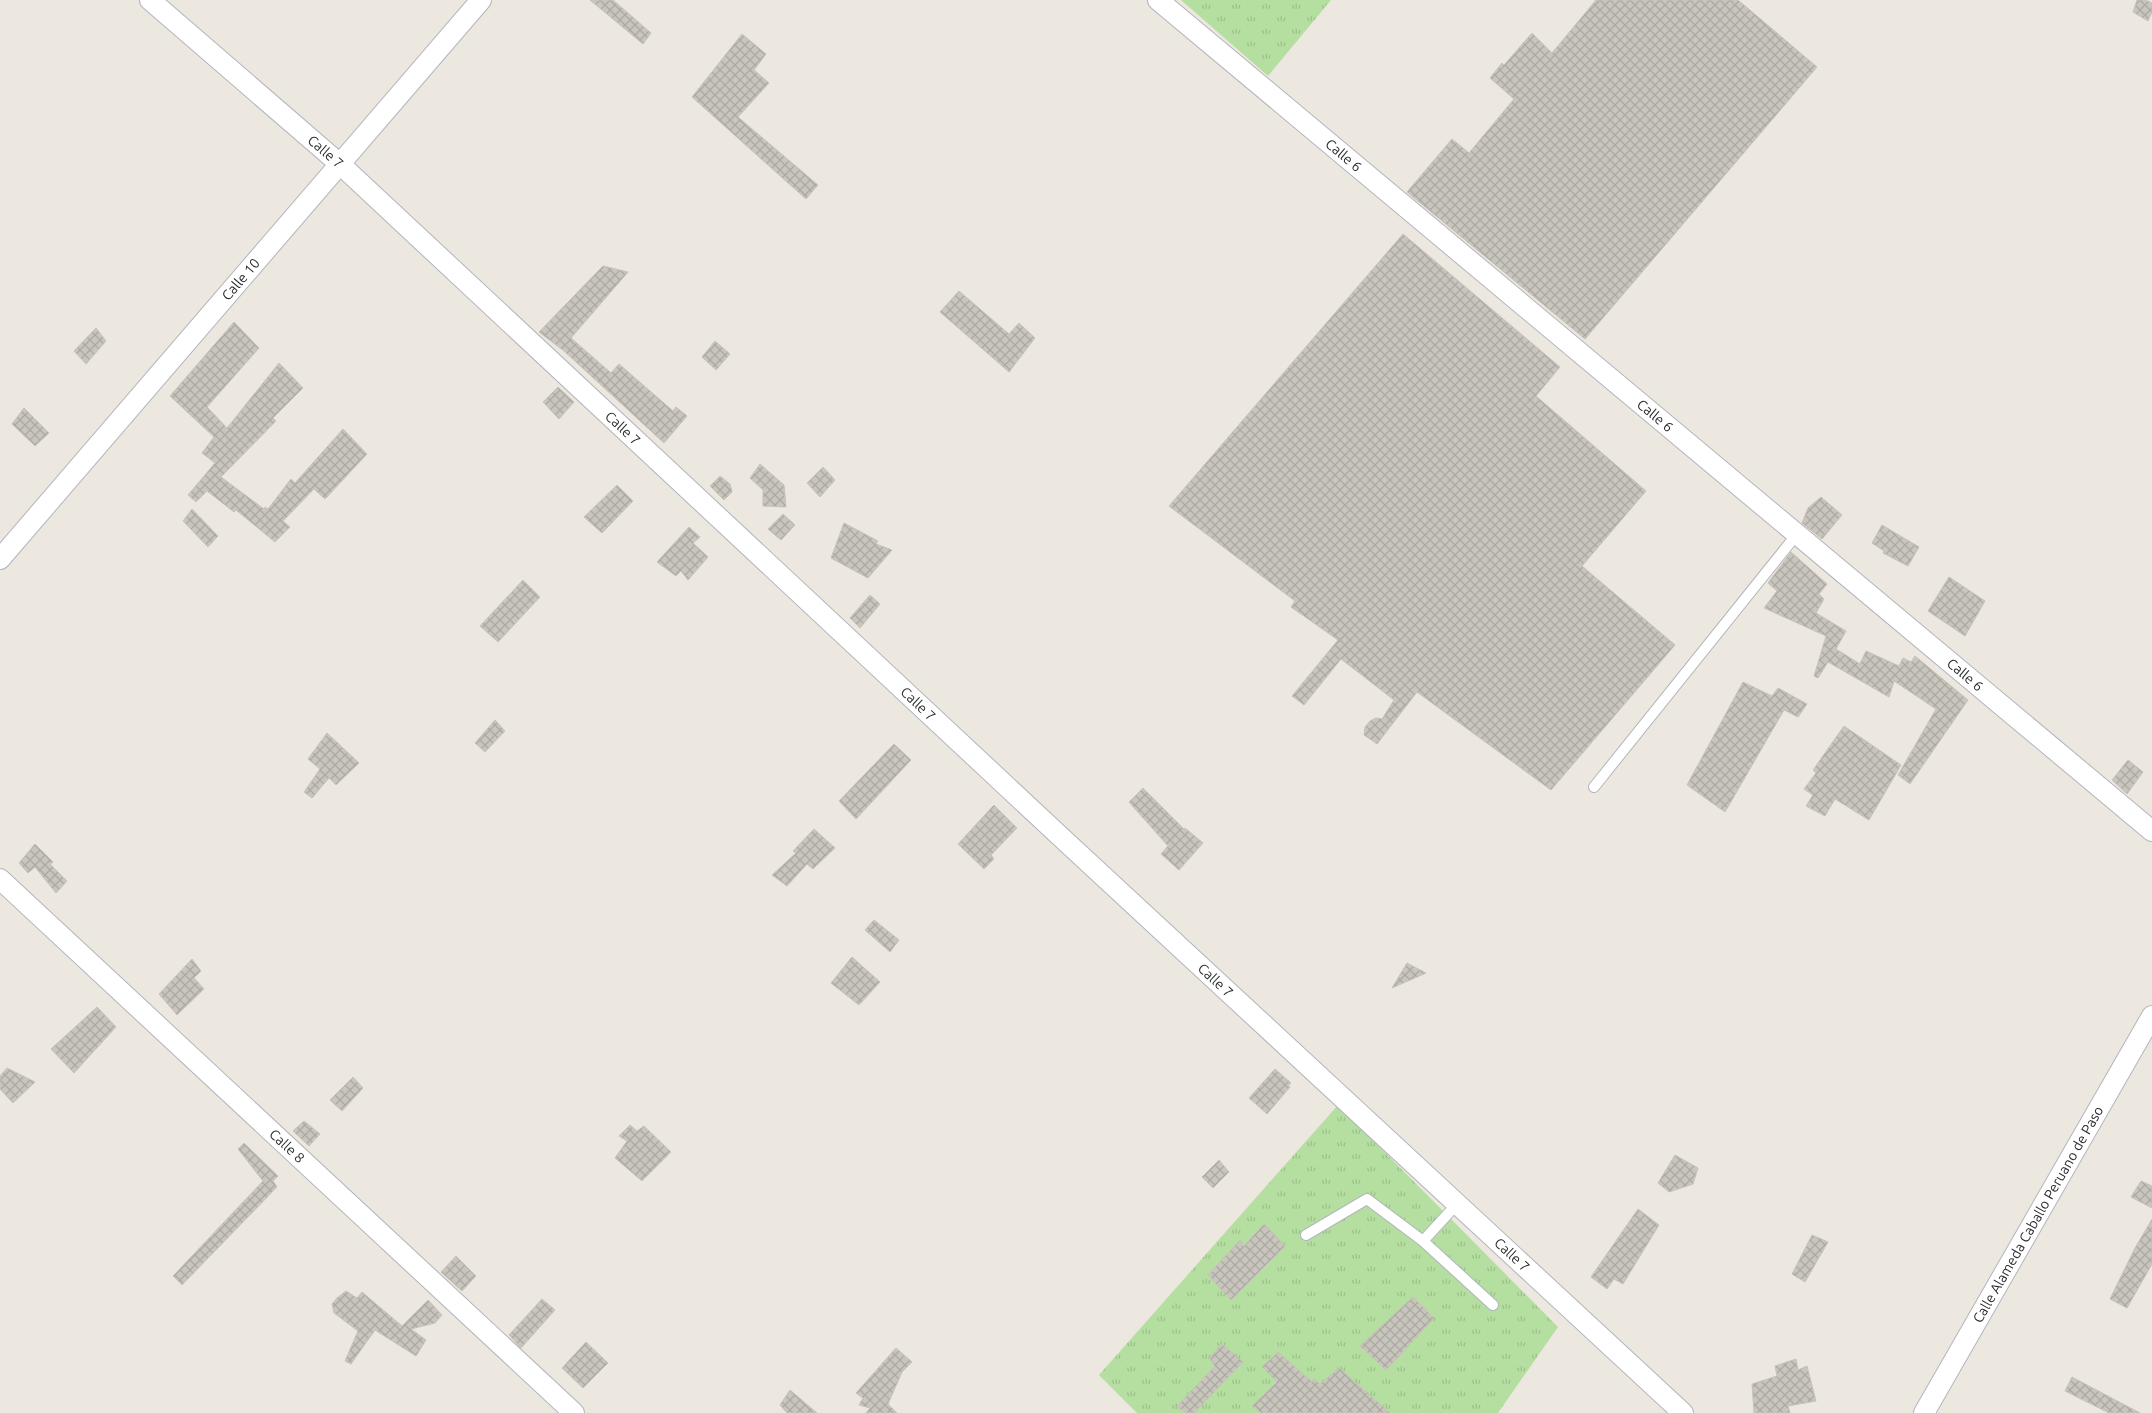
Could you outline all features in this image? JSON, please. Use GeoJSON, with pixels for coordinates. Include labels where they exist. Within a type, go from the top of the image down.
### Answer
{"type":"FeatureCollection","features":[{"type":"Feature","properties":{"kind":"street","name":"Calle 7"},"geometry":{"type":"LineString","coordinates":[[150,0],[341,165],[1056,832],[1683,1413]]}},
{"type":"Feature","properties":{"kind":"street","name":"Calle 10"},"geometry":{"type":"LineString","coordinates":[[0,559],[481,0]]}},
{"type":"Feature","properties":{"kind":"street","name":"Calle 6"},"geometry":{"type":"LineString","coordinates":[[1158,0],[2152,831]]}},
{"type":"Feature","properties":{"kind":"street","name":"Calle 8"},"geometry":{"type":"LineString","coordinates":[[0,879],[574,1413]]}},
{"type":"Feature","properties":{"kind":"street","name":"Calle Alameda Caballo Peruano de Paso"},"geometry":{"type":"LineString","coordinates":[[1924,1413],[2152,1016]]}},
{"type":"Feature","properties":{"kind":"lane"},"geometry":{"type":"LineString","coordinates":[[1594,787],[1797,534]]}},
{"type":"Feature","properties":{"kind":"lane"},"geometry":{"type":"LineString","coordinates":[[1306,1235],[1366,1199],[1423,1241],[1493,1305]]}},
{"type":"Feature","properties":{"kind":"lane"},"geometry":{"type":"LineString","coordinates":[[1423,1241],[1457,1204]]}},
{"type":"Feature","properties":{"kind":"green space"},"geometry":{"type":"Polygon","coordinates":[[[1181,0],[1331,0],[1268,76],[1181,0]]]}},
{"type":"Feature","properties":{"kind":"green space"},"geometry":{"type":"Polygon","coordinates":[[[1338,1105],[1558,1327],[1498,1413],[1137,1413],[1099,1375],[1338,1105]]]}},
{"type":"Feature","properties":{"kind":"building"},"geometry":{"type":"Polygon","coordinates":[[[590,0],[613,0],[651,33],[643,44],[590,0]]]}},
{"type":"Feature","properties":{"kind":"building"},"geometry":{"type":"Polygon","coordinates":[[[1596,0],[1738,0],[1817,67],[1585,339],[1407,192],[1452,139],[1469,153],[1514,99],[1490,78],[1502,63],[1504,65],[1532,33],[1552,53],[1596,0]]]}},
{"type":"Feature","properties":{"kind":"building"},"geometry":{"type":"Polygon","coordinates":[[[2137,0],[2146,0],[2152,3],[2152,12],[2148,21],[2133,12],[2137,0]]]}},
{"type":"Feature","properties":{"kind":"building"},"geometry":{"type":"Polygon","coordinates":[[[742,34],[766,54],[754,70],[769,83],[738,117],[818,185],[806,199],[692,97],[742,34]]]}},
{"type":"Feature","properties":{"kind":"building"},"geometry":{"type":"Polygon","coordinates":[[[1403,234],[1560,367],[1536,396],[1646,491],[1582,566],[1675,645],[1551,790],[1417,692],[1377,744],[1364,735],[1365,727],[1376,718],[1382,719],[1394,700],[1341,659],[1304,705],[1292,696],[1338,640],[1291,607],[1295,601],[1169,506],[1403,234]]]}},
{"type":"Feature","properties":{"kind":"building"},"geometry":{"type":"Polygon","coordinates":[[[603,266],[628,272],[571,338],[611,373],[619,364],[673,411],[676,407],[687,416],[664,443],[564,351],[539,332],[603,266]]]}},
{"type":"Feature","properties":{"kind":"building"},"geometry":{"type":"Polygon","coordinates":[[[959,291],[1009,334],[1019,323],[1035,338],[1009,372],[940,312],[959,291]]]}},
{"type":"Feature","properties":{"kind":"building"},"geometry":{"type":"Polygon","coordinates":[[[234,322],[259,348],[207,407],[227,428],[279,363],[303,388],[273,418],[276,421],[221,477],[264,509],[265,507],[268,509],[291,479],[295,483],[343,429],[367,454],[325,499],[314,489],[283,521],[290,527],[275,542],[236,510],[234,512],[207,491],[196,502],[188,495],[215,463],[202,453],[214,437],[170,396],[234,322]]]}},
{"type":"Feature","properties":{"kind":"building"},"geometry":{"type":"Polygon","coordinates":[[[96,328],[106,341],[86,364],[74,351],[96,328]]]}},
{"type":"Feature","properties":{"kind":"building"},"geometry":{"type":"Polygon","coordinates":[[[715,341],[730,354],[716,370],[702,357],[715,341]]]}},
{"type":"Feature","properties":{"kind":"building"},"geometry":{"type":"Polygon","coordinates":[[[558,387],[574,402],[559,419],[543,402],[558,387]]]}},
{"type":"Feature","properties":{"kind":"building"},"geometry":{"type":"Polygon","coordinates":[[[24,408],[49,433],[35,446],[12,424],[24,408]]]}},
{"type":"Feature","properties":{"kind":"building"},"geometry":{"type":"Polygon","coordinates":[[[760,464],[784,485],[786,507],[763,506],[763,490],[750,478],[760,464]]]}},
{"type":"Feature","properties":{"kind":"building"},"geometry":{"type":"Polygon","coordinates":[[[823,467],[835,480],[820,497],[807,483],[823,467]]]}},
{"type":"Feature","properties":{"kind":"building"},"geometry":{"type":"Polygon","coordinates":[[[720,476],[730,484],[732,492],[724,500],[710,486],[720,476]]]}},
{"type":"Feature","properties":{"kind":"building"},"geometry":{"type":"Polygon","coordinates":[[[617,485],[633,501],[602,533],[584,517],[617,485]]]}},
{"type":"Feature","properties":{"kind":"building"},"geometry":{"type":"Polygon","coordinates":[[[1821,497],[1842,515],[1822,539],[1802,523],[1808,508],[1821,497]]]}},
{"type":"Feature","properties":{"kind":"building"},"geometry":{"type":"Polygon","coordinates":[[[192,509],[218,536],[208,547],[183,521],[192,509]]]}},
{"type":"Feature","properties":{"kind":"building"},"geometry":{"type":"Polygon","coordinates":[[[783,514],[795,525],[781,540],[768,529],[783,514]]]}},
{"type":"Feature","properties":{"kind":"building"},"geometry":{"type":"Polygon","coordinates":[[[844,523],[878,541],[876,544],[892,550],[868,578],[831,558],[844,523]]]}},
{"type":"Feature","properties":{"kind":"building"},"geometry":{"type":"Polygon","coordinates":[[[1882,525],[1919,547],[1908,566],[1883,553],[1884,551],[1872,543],[1882,525]]]}},
{"type":"Feature","properties":{"kind":"building"},"geometry":{"type":"Polygon","coordinates":[[[689,527],[700,537],[693,543],[708,557],[688,580],[681,571],[676,576],[657,562],[689,527]]]}},
{"type":"Feature","properties":{"kind":"building"},"geometry":{"type":"Polygon","coordinates":[[[1791,552],[1827,584],[1819,594],[1824,599],[1816,613],[1846,631],[1836,649],[1860,664],[1866,651],[1899,666],[1903,658],[1911,662],[1915,656],[1968,700],[1910,784],[1898,775],[1936,709],[1894,681],[1889,697],[1828,662],[1818,678],[1814,676],[1826,636],[1764,608],[1777,591],[1768,583],[1791,552]]]}},
{"type":"Feature","properties":{"kind":"building"},"geometry":{"type":"Polygon","coordinates":[[[1949,577],[1985,601],[1965,636],[1928,611],[1949,577]]]}},
{"type":"Feature","properties":{"kind":"building"},"geometry":{"type":"Polygon","coordinates":[[[523,580],[540,597],[498,642],[480,626],[523,580]]]}},
{"type":"Feature","properties":{"kind":"building"},"geometry":{"type":"Polygon","coordinates":[[[870,595],[880,604],[860,628],[850,618],[870,595]]]}},
{"type":"Feature","properties":{"kind":"building"},"geometry":{"type":"Polygon","coordinates":[[[1743,682],[1772,696],[1778,688],[1807,704],[1798,717],[1784,710],[1725,812],[1687,785],[1743,682]]]}},
{"type":"Feature","properties":{"kind":"building"},"geometry":{"type":"Polygon","coordinates":[[[495,720],[505,731],[485,752],[475,743],[495,720]]]}},
{"type":"Feature","properties":{"kind":"building"},"geometry":{"type":"Polygon","coordinates":[[[1844,726],[1901,765],[1869,820],[1835,799],[1825,816],[1806,806],[1813,795],[1804,789],[1816,773],[1813,770],[1844,726]]]}},
{"type":"Feature","properties":{"kind":"building"},"geometry":{"type":"Polygon","coordinates":[[[327,733],[359,763],[336,785],[329,778],[312,798],[304,792],[320,769],[308,759],[327,733]]]}},
{"type":"Feature","properties":{"kind":"building"},"geometry":{"type":"Polygon","coordinates":[[[894,744],[911,760],[856,819],[839,801],[894,744]]]}},
{"type":"Feature","properties":{"kind":"building"},"geometry":{"type":"Polygon","coordinates":[[[2128,760],[2143,772],[2127,794],[2112,780],[2128,760]]]}},
{"type":"Feature","properties":{"kind":"building"},"geometry":{"type":"Polygon","coordinates":[[[1143,788],[1184,829],[1203,843],[1179,870],[1161,854],[1168,846],[1129,802],[1143,788]]]}},
{"type":"Feature","properties":{"kind":"building"},"geometry":{"type":"Polygon","coordinates":[[[994,805],[1017,828],[991,855],[994,859],[984,869],[958,844],[994,805]]]}},
{"type":"Feature","properties":{"kind":"building"},"geometry":{"type":"Polygon","coordinates":[[[814,829],[835,848],[813,869],[807,864],[787,886],[772,875],[796,853],[793,851],[814,829]]]}},
{"type":"Feature","properties":{"kind":"building"},"geometry":{"type":"Polygon","coordinates":[[[35,844],[53,862],[50,864],[67,881],[56,893],[35,867],[28,873],[19,863],[35,844]]]}},
{"type":"Feature","properties":{"kind":"building"},"geometry":{"type":"Polygon","coordinates":[[[874,920],[899,940],[890,952],[865,930],[874,920]]]}},
{"type":"Feature","properties":{"kind":"building"},"geometry":{"type":"Polygon","coordinates":[[[852,957],[880,982],[859,1005],[831,983],[852,957]]]}},
{"type":"Feature","properties":{"kind":"building"},"geometry":{"type":"Polygon","coordinates":[[[192,959],[201,971],[194,978],[204,989],[177,1015],[159,994],[192,959]]]}},
{"type":"Feature","properties":{"kind":"building"},"geometry":{"type":"Polygon","coordinates":[[[1407,963],[1426,973],[1392,988],[1407,963]]]}},
{"type":"Feature","properties":{"kind":"building"},"geometry":{"type":"Polygon","coordinates":[[[97,1007],[116,1027],[74,1073],[51,1049],[97,1007]]]}},
{"type":"Feature","properties":{"kind":"building"},"geometry":{"type":"Polygon","coordinates":[[[7,1068],[35,1082],[13,1103],[0,1089],[0,1076],[7,1068]]]}},
{"type":"Feature","properties":{"kind":"building"},"geometry":{"type":"Polygon","coordinates":[[[1275,1069],[1291,1083],[1288,1086],[1290,1087],[1267,1114],[1249,1098],[1275,1069]]]}},
{"type":"Feature","properties":{"kind":"building"},"geometry":{"type":"Polygon","coordinates":[[[353,1077],[363,1088],[342,1111],[330,1100],[353,1077]]]}},
{"type":"Feature","properties":{"kind":"building"},"geometry":{"type":"Polygon","coordinates":[[[304,1121],[320,1134],[309,1146],[293,1131],[304,1121]]]}},
{"type":"Feature","properties":{"kind":"building"},"geometry":{"type":"Polygon","coordinates":[[[630,1125],[637,1131],[644,1126],[671,1152],[642,1181],[615,1158],[627,1141],[619,1136],[630,1125]]]}},
{"type":"Feature","properties":{"kind":"building"},"geometry":{"type":"Polygon","coordinates":[[[244,1143],[278,1176],[273,1181],[277,1187],[182,1285],[173,1276],[263,1181],[238,1149],[244,1143]]]}},
{"type":"Feature","properties":{"kind":"building"},"geometry":{"type":"Polygon","coordinates":[[[1675,1155],[1698,1168],[1693,1184],[1669,1192],[1658,1183],[1675,1155]]]}},
{"type":"Feature","properties":{"kind":"building"},"geometry":{"type":"Polygon","coordinates":[[[1219,1160],[1229,1172],[1213,1188],[1202,1177],[1219,1160]]]}},
{"type":"Feature","properties":{"kind":"building"},"geometry":{"type":"Polygon","coordinates":[[[2141,1181],[2152,1186],[2152,1208],[2131,1197],[2141,1181]]]}},
{"type":"Feature","properties":{"kind":"building"},"geometry":{"type":"Polygon","coordinates":[[[1638,1209],[1659,1225],[1623,1284],[1614,1279],[1607,1289],[1591,1277],[1638,1209]]]}},
{"type":"Feature","properties":{"kind":"building"},"geometry":{"type":"Polygon","coordinates":[[[2152,1219],[2152,1264],[2127,1308],[2110,1299],[2135,1248],[2152,1219]]]}},
{"type":"Feature","properties":{"kind":"building"},"geometry":{"type":"Polygon","coordinates":[[[1264,1224],[1285,1246],[1231,1300],[1208,1275],[1240,1240],[1244,1246],[1264,1224]]]}},
{"type":"Feature","properties":{"kind":"building"},"geometry":{"type":"Polygon","coordinates":[[[1812,1235],[1828,1242],[1805,1282],[1792,1274],[1812,1235]]]}},
{"type":"Feature","properties":{"kind":"building"},"geometry":{"type":"Polygon","coordinates":[[[456,1256],[476,1276],[462,1291],[441,1272],[456,1256]]]}},
{"type":"Feature","properties":{"kind":"building"},"geometry":{"type":"Polygon","coordinates":[[[346,1291],[357,1298],[362,1292],[402,1326],[428,1300],[442,1315],[435,1323],[411,1329],[426,1340],[416,1356],[375,1330],[351,1364],[345,1361],[358,1331],[334,1313],[332,1304],[346,1291]]]}},
{"type":"Feature","properties":{"kind":"building"},"geometry":{"type":"Polygon","coordinates":[[[1413,1297],[1434,1318],[1386,1370],[1360,1346],[1413,1297]]]}},
{"type":"Feature","properties":{"kind":"building"},"geometry":{"type":"Polygon","coordinates":[[[542,1299],[555,1310],[521,1348],[509,1335],[542,1299]]]}},
{"type":"Feature","properties":{"kind":"building"},"geometry":{"type":"Polygon","coordinates":[[[586,1342],[608,1363],[583,1388],[562,1368],[586,1342]]]}},
{"type":"Feature","properties":{"kind":"building"},"geometry":{"type":"Polygon","coordinates":[[[1222,1344],[1243,1362],[1194,1413],[1186,1413],[1177,1406],[1215,1366],[1209,1358],[1222,1344]]]}},
{"type":"Feature","properties":{"kind":"building"},"geometry":{"type":"Polygon","coordinates":[[[896,1348],[912,1362],[902,1372],[888,1404],[897,1413],[866,1413],[870,1408],[859,1405],[863,1398],[856,1393],[896,1348]]]}},
{"type":"Feature","properties":{"kind":"building"},"geometry":{"type":"Polygon","coordinates":[[[1278,1352],[1312,1382],[1314,1379],[1320,1384],[1339,1368],[1390,1413],[1261,1413],[1252,1406],[1277,1382],[1262,1367],[1278,1352]]]}},
{"type":"Feature","properties":{"kind":"building"},"geometry":{"type":"Polygon","coordinates":[[[1796,1359],[1798,1370],[1807,1366],[1816,1401],[1788,1406],[1790,1413],[1754,1413],[1752,1384],[1777,1376],[1775,1366],[1796,1359]]]}},
{"type":"Feature","properties":{"kind":"building"},"geometry":{"type":"Polygon","coordinates":[[[2072,1377],[2140,1413],[2109,1413],[2065,1391],[2072,1377]]]}},
{"type":"Feature","properties":{"kind":"building"},"geometry":{"type":"Polygon","coordinates":[[[790,1390],[817,1413],[787,1413],[780,1405],[790,1390]]]}}]}
